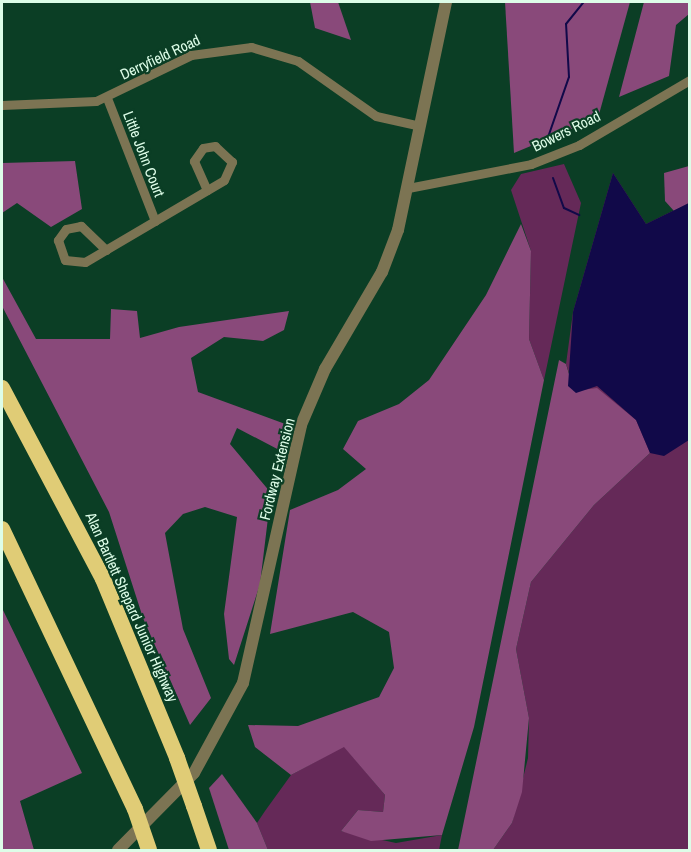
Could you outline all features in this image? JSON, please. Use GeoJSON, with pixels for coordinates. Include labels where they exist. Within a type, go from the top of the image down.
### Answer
{"type":"FeatureCollection","features":[{"type":"Feature","properties":{"kind":"highway","name":"Alan Bartlett Shepard Junior Highway"},"geometry":{"type":"LineString","coordinates":[[2,388],[102,579],[177,758],[209,850]]}},
{"type":"Feature","properties":{"kind":"highway"},"geometry":{"type":"LineString","coordinates":[[2,529],[135,809],[148,850]]}},
{"type":"Feature","properties":{"kind":"street","name":"Fordway Extension"},"geometry":{"type":"LineString","coordinates":[[118,850],[182,788],[235,702],[255,644],[301,425],[325,369],[382,273],[408,188],[446,2]]}},
{"type":"Feature","properties":{"kind":"street","name":"Derryfield Road"},"geometry":{"type":"LineString","coordinates":[[2,105],[107,98],[191,55],[251,48],[298,62],[376,116],[420,126]]}},
{"type":"Feature","properties":{"kind":"street","name":"Bowers Road"},"geometry":{"type":"LineString","coordinates":[[408,188],[531,165],[579,145],[690,80]]}},
{"type":"Feature","properties":{"kind":"street","name":"Little John Court"},"geometry":{"type":"LineString","coordinates":[[107,98],[155,221]]}},
{"type":"Feature","properties":{"kind":"street"},"geometry":{"type":"LineString","coordinates":[[106,250],[81,226],[66,229],[58,240],[62,256],[72,264],[106,250],[207,190],[231,170],[229,154],[215,146],[203,148],[194,161],[207,190]]}},
{"type":"Feature","properties":{"kind":"shaded area"},"geometry":{"type":"Polygon","coordinates":[[[310,2],[338,2],[351,40],[315,28],[310,2]]]}},
{"type":"Feature","properties":{"kind":"shaded area"},"geometry":{"type":"Polygon","coordinates":[[[505,2],[630,2],[598,118],[514,153],[505,2]]]}},
{"type":"Feature","properties":{"kind":"shaded area"},"geometry":{"type":"Polygon","coordinates":[[[644,2],[689,2],[689,14],[676,25],[669,76],[619,97],[644,2]]]}},
{"type":"Feature","properties":{"kind":"shaded area"},"geometry":{"type":"Polygon","coordinates":[[[75,161],[82,209],[51,227],[17,203],[2,213],[2,163],[75,161]]]}},
{"type":"Feature","properties":{"kind":"shaded area"},"geometry":{"type":"Polygon","coordinates":[[[564,164],[581,203],[544,380],[529,339],[531,251],[511,190],[521,174],[564,164]]]}},
{"type":"Feature","properties":{"kind":"shaded area"},"geometry":{"type":"Polygon","coordinates":[[[689,166],[689,203],[674,211],[665,201],[664,173],[689,166]]]}},
{"type":"Feature","properties":{"kind":"shaded area"},"geometry":{"type":"Polygon","coordinates":[[[613,173],[646,224],[689,203],[689,850],[493,850],[512,823],[528,758],[529,718],[516,649],[531,582],[594,505],[650,453],[576,393],[566,364],[573,312],[613,173]]]}},
{"type":"Feature","properties":{"kind":"shaded area"},"geometry":{"type":"Polygon","coordinates":[[[613,173],[646,224],[689,203],[689,440],[664,456],[650,453],[636,420],[597,386],[576,393],[568,386],[573,312],[613,173]]]}},
{"type":"Feature","properties":{"kind":"shaded area"},"geometry":{"type":"Polygon","coordinates":[[[521,224],[531,251],[529,339],[544,380],[474,727],[442,835],[371,841],[341,831],[358,810],[383,812],[385,795],[344,747],[291,775],[255,747],[248,725],[298,726],[379,697],[394,668],[389,632],[353,612],[270,634],[290,510],[338,490],[366,469],[343,449],[358,421],[399,404],[429,380],[486,295],[521,224]]]}},
{"type":"Feature","properties":{"kind":"shaded area"},"geometry":{"type":"Polygon","coordinates":[[[2,277],[36,339],[110,339],[111,309],[137,311],[140,338],[179,327],[289,311],[284,330],[263,341],[224,337],[191,358],[198,392],[288,425],[283,452],[237,428],[230,444],[271,493],[260,584],[234,665],[229,659],[224,614],[237,517],[205,507],[183,514],[165,533],[183,629],[211,698],[190,725],[143,618],[109,512],[2,306],[2,277]]]}},
{"type":"Feature","properties":{"kind":"shaded area"},"geometry":{"type":"Polygon","coordinates":[[[559,360],[566,364],[574,391],[597,388],[636,420],[650,453],[594,505],[531,582],[516,649],[529,718],[522,792],[512,823],[493,850],[458,850],[559,360]]]}},
{"type":"Feature","properties":{"kind":"shaded area"},"geometry":{"type":"Polygon","coordinates":[[[2,608],[82,773],[20,801],[34,850],[2,850],[2,608]]]}},
{"type":"Feature","properties":{"kind":"shaded area"},"geometry":{"type":"Polygon","coordinates":[[[344,746],[385,795],[383,812],[358,810],[341,831],[396,843],[442,835],[439,850],[268,850],[257,823],[291,775],[344,746]]]}},
{"type":"Feature","properties":{"kind":"shaded area"},"geometry":{"type":"Polygon","coordinates":[[[222,774],[257,823],[268,850],[229,850],[209,788],[222,774]]]}},
{"type":"Feature","properties":{"kind":"waterway"},"geometry":{"type":"LineString","coordinates":[[546,143],[569,77],[566,24],[584,2]]}},
{"type":"Feature","properties":{"kind":"waterway"},"geometry":{"type":"LineString","coordinates":[[553,178],[564,208],[579,215]]}}]}
